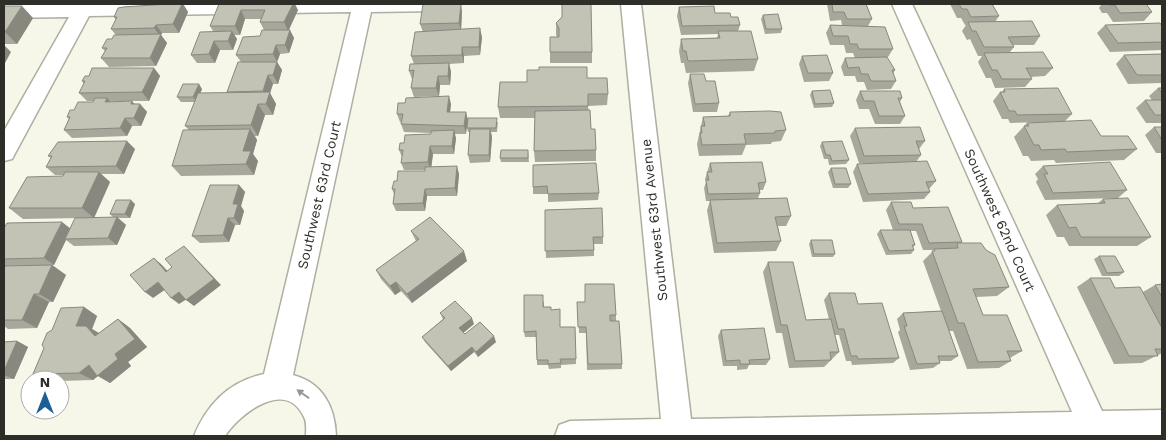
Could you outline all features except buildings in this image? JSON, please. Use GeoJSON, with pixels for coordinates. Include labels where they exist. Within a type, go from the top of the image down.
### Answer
{"type":"FeatureCollection","features":[{"type":"Feature","properties":{"kind":"street"},"geometry":{"type":"LineString","coordinates":[[4,11],[84,7],[438,4]]}},
{"type":"Feature","properties":{"kind":"street","name":"Southwest 63rd Avenue"},"geometry":{"type":"LineString","coordinates":[[631,4],[678,435]]}},
{"type":"Feature","properties":{"kind":"street","name":"Southwest 62nd Court"},"geometry":{"type":"LineString","coordinates":[[902,4],[1096,431]]}},
{"type":"Feature","properties":{"kind":"street","name":"Southwest 63rd Court"},"geometry":{"type":"LineString","coordinates":[[276,386],[362,5]]}},
{"type":"Feature","properties":{"kind":"street"},"geometry":{"type":"LineString","coordinates":[[4,152],[84,7]]}},
{"type":"Feature","properties":{"kind":"street"},"geometry":{"type":"LineString","coordinates":[[209,436],[227,408],[242,396],[259,388],[276,386],[293,388],[307,396],[317,408],[322,424],[320,436]]}},
{"type":"Feature","properties":{"kind":"street"},"geometry":{"type":"LineString","coordinates":[[570,436],[1096,431],[1162,424]]}}]}
